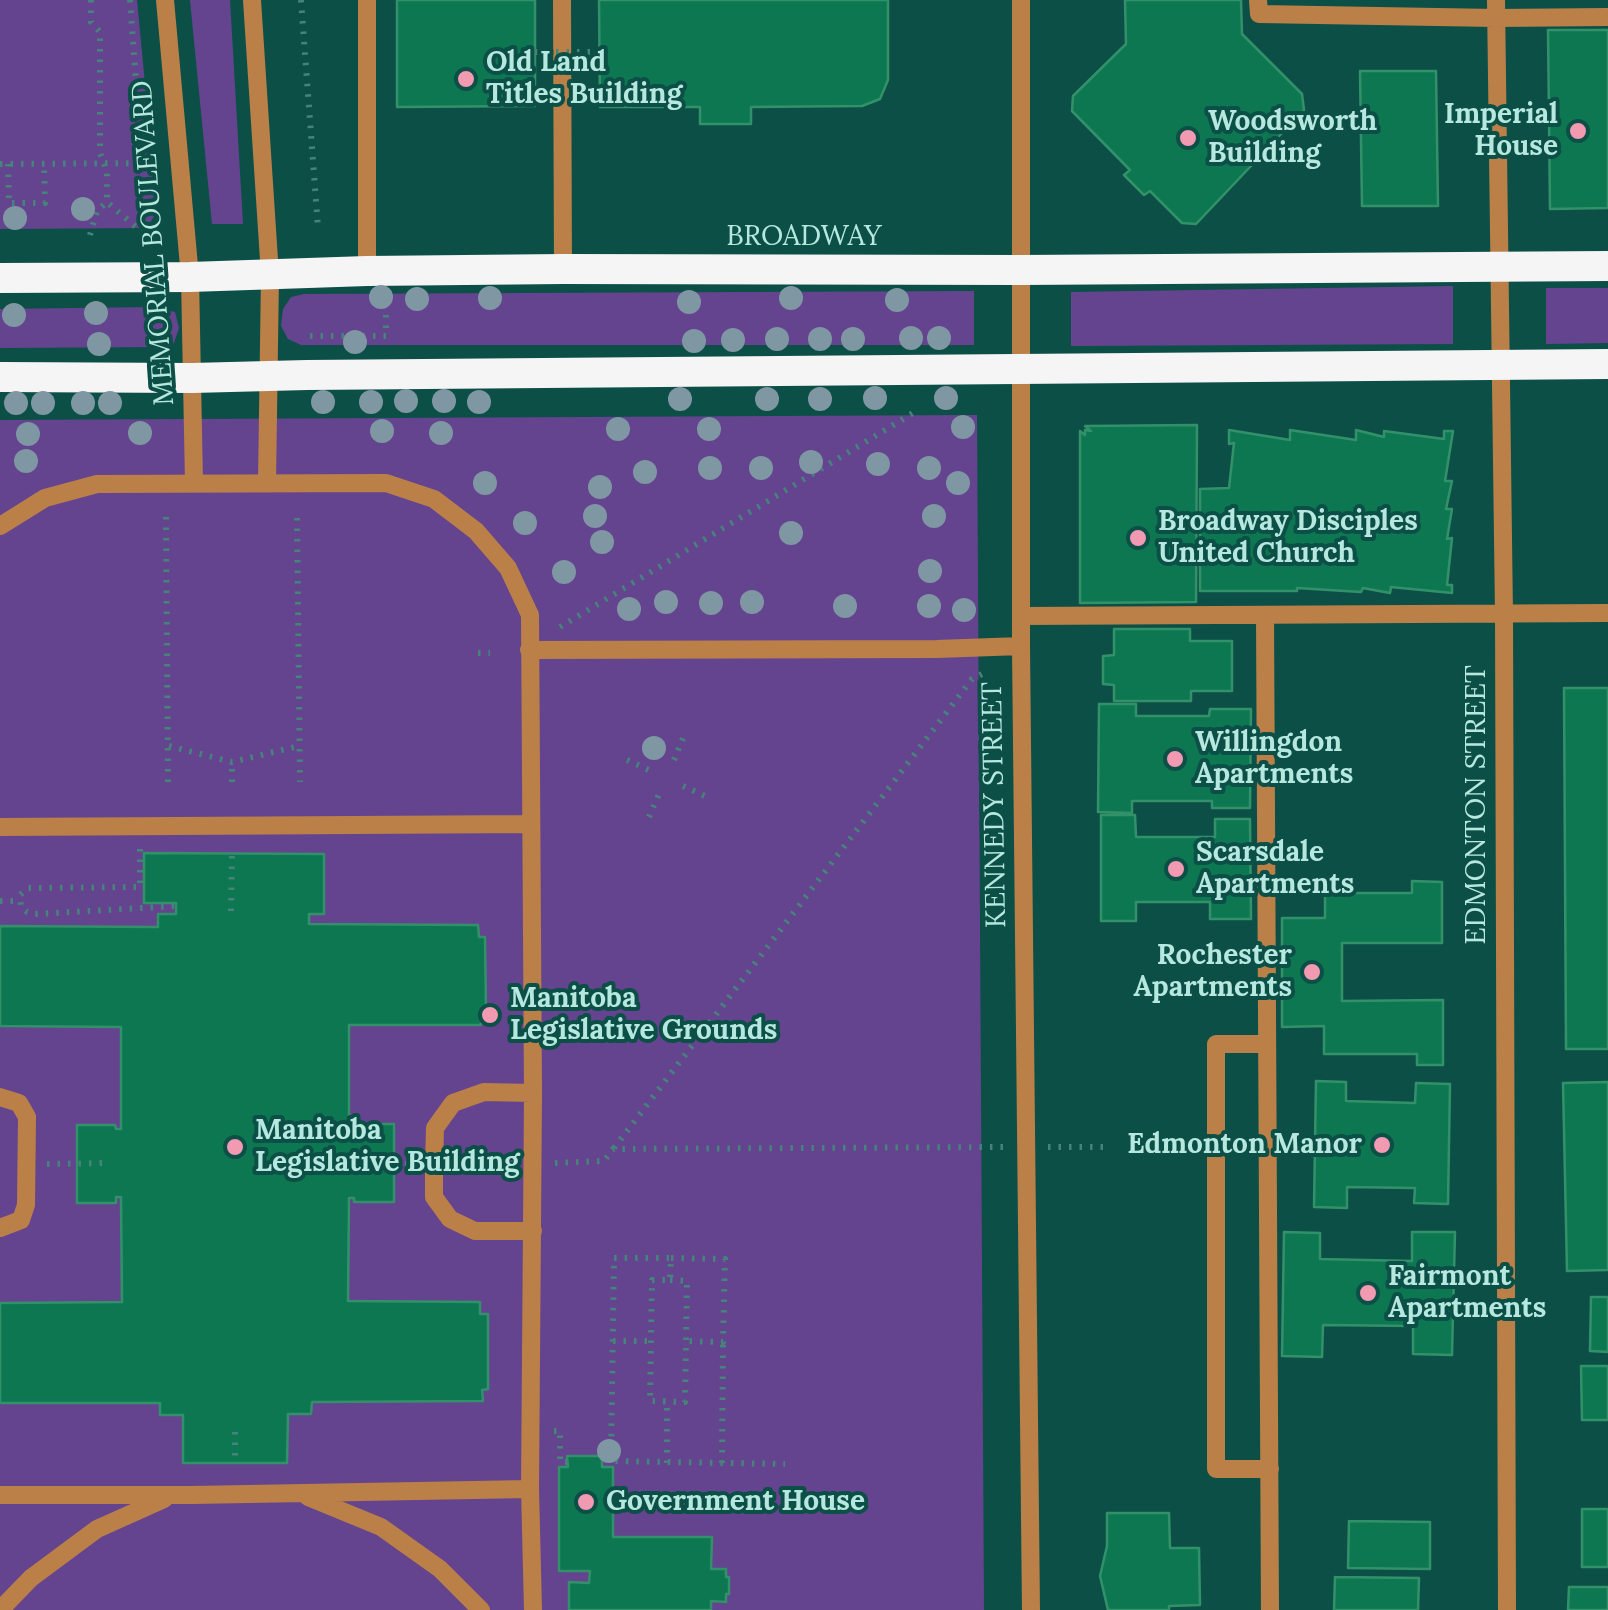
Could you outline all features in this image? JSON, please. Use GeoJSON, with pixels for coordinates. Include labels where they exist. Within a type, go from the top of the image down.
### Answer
{"type":"FeatureCollection","features":[{"type":"Feature","properties":{"kind":"highway","name":"BROADWAY"},"geometry":{"type":"LineString","coordinates":[[0,278],[564,269],[1608,266]]}},
{"type":"Feature","properties":{"kind":"highway"},"geometry":{"type":"LineString","coordinates":[[0,377],[1608,364]]}},
{"type":"Feature","properties":{"kind":"street","name":"MEMORIAL BOULEVARD"},"geometry":{"type":"LineString","coordinates":[[165,0],[190,277],[194,483]]}},
{"type":"Feature","properties":{"kind":"street"},"geometry":{"type":"LineString","coordinates":[[252,0],[270,275],[267,482]]}},
{"type":"Feature","properties":{"kind":"street"},"geometry":{"type":"LineString","coordinates":[[367,0],[368,271]]}},
{"type":"Feature","properties":{"kind":"street"},"geometry":{"type":"LineString","coordinates":[[562,0],[564,269]]}},
{"type":"Feature","properties":{"kind":"street","name":"KENNEDY STREET"},"geometry":{"type":"LineString","coordinates":[[1021,0],[1021,646],[1031,1610]]}},
{"type":"Feature","properties":{"kind":"street"},"geometry":{"type":"LineString","coordinates":[[1258,0],[1258,14],[1496,9],[1608,16]]}},
{"type":"Feature","properties":{"kind":"street","name":"EDMONTON STREET"},"geometry":{"type":"LineString","coordinates":[[1496,9],[1504,614],[1506,1610]]}},
{"type":"Feature","properties":{"kind":"street"},"geometry":{"type":"LineString","coordinates":[[0,526],[45,498],[97,484],[386,482],[434,499],[476,532],[508,568],[530,615],[532,1610]]}},
{"type":"Feature","properties":{"kind":"street"},"geometry":{"type":"LineString","coordinates":[[1021,616],[1608,614]]}},
{"type":"Feature","properties":{"kind":"street"},"geometry":{"type":"LineString","coordinates":[[1264,615],[1270,1610]]}},
{"type":"Feature","properties":{"kind":"street"},"geometry":{"type":"LineString","coordinates":[[529,650],[1021,646]]}},
{"type":"Feature","properties":{"kind":"street"},"geometry":{"type":"LineString","coordinates":[[0,828],[531,824]]}},
{"type":"Feature","properties":{"kind":"street"},"geometry":{"type":"LineString","coordinates":[[1267,1044],[1216,1044],[1216,1470],[1270,1469]]}},
{"type":"Feature","properties":{"kind":"street"},"geometry":{"type":"LineString","coordinates":[[533,1094],[484,1092],[453,1103],[435,1128],[434,1164],[434,1197],[450,1218],[474,1231],[533,1231]]}},
{"type":"Feature","properties":{"kind":"street"},"geometry":{"type":"LineString","coordinates":[[0,1097],[18,1103],[26,1116],[26,1204],[21,1220],[0,1228]]}},
{"type":"Feature","properties":{"kind":"street"},"geometry":{"type":"LineString","coordinates":[[0,1495],[530,1489]]}},
{"type":"Feature","properties":{"kind":"street"},"geometry":{"type":"LineString","coordinates":[[298,1492],[381,1527],[440,1569],[482,1610]]}},
{"type":"Feature","properties":{"kind":"street"},"geometry":{"type":"LineString","coordinates":[[0,1610],[31,1578],[97,1528],[173,1495]]}},
{"type":"Feature","properties":{"kind":"path"},"geometry":{"type":"LineString","coordinates":[[90,235],[97,211],[107,202],[107,171],[100,152],[100,32],[92,22],[91,0]]}},
{"type":"Feature","properties":{"kind":"path"},"geometry":{"type":"LineString","coordinates":[[107,202],[144,234],[130,0]]}},
{"type":"Feature","properties":{"kind":"path"},"geometry":{"type":"LineString","coordinates":[[301,0],[318,228]]}},
{"type":"Feature","properties":{"kind":"path"},"geometry":{"type":"LineString","coordinates":[[535,52],[599,52]]}},
{"type":"Feature","properties":{"kind":"path"},"geometry":{"type":"LineString","coordinates":[[44,163],[45,202],[9,203],[4,164],[44,163],[180,163]]}},
{"type":"Feature","properties":{"kind":"path"},"geometry":{"type":"LineString","coordinates":[[310,336],[386,336],[386,314]]}},
{"type":"Feature","properties":{"kind":"path"},"geometry":{"type":"LineString","coordinates":[[529,650],[568,622],[918,410]]}},
{"type":"Feature","properties":{"kind":"path"},"geometry":{"type":"LineString","coordinates":[[166,517],[168,782]]}},
{"type":"Feature","properties":{"kind":"path"},"geometry":{"type":"LineString","coordinates":[[297,518],[300,782]]}},
{"type":"Feature","properties":{"kind":"path"},"geometry":{"type":"LineString","coordinates":[[478,654],[490,653]]}},
{"type":"Feature","properties":{"kind":"path"},"geometry":{"type":"LineString","coordinates":[[364,1164],[604,1161],[972,679],[984,674]]}},
{"type":"Feature","properties":{"kind":"path"},"geometry":{"type":"LineString","coordinates":[[674,760],[683,738]]}},
{"type":"Feature","properties":{"kind":"path"},"geometry":{"type":"LineString","coordinates":[[168,746],[232,762],[299,746]]}},
{"type":"Feature","properties":{"kind":"path"},"geometry":{"type":"LineString","coordinates":[[627,760],[649,770]]}},
{"type":"Feature","properties":{"kind":"path"},"geometry":{"type":"LineString","coordinates":[[232,762],[232,782]]}},
{"type":"Feature","properties":{"kind":"path"},"geometry":{"type":"LineString","coordinates":[[683,786],[705,796]]}},
{"type":"Feature","properties":{"kind":"path"},"geometry":{"type":"LineString","coordinates":[[649,817],[659,794]]}},
{"type":"Feature","properties":{"kind":"path"},"geometry":{"type":"LineString","coordinates":[[140,827],[140,888],[28,888],[20,895],[21,907],[35,914],[176,906]]}},
{"type":"Feature","properties":{"kind":"path"},"geometry":{"type":"LineString","coordinates":[[231,912],[232,853]]}},
{"type":"Feature","properties":{"kind":"path"},"geometry":{"type":"LineString","coordinates":[[0,901],[19,901]]}},
{"type":"Feature","properties":{"kind":"path"},"geometry":{"type":"LineString","coordinates":[[613,1149],[1106,1147]]}},
{"type":"Feature","properties":{"kind":"path"},"geometry":{"type":"LineString","coordinates":[[77,1164],[106,1163]]}},
{"type":"Feature","properties":{"kind":"path"},"geometry":{"type":"LineString","coordinates":[[722,1463],[725,1259],[614,1258],[611,1462],[786,1464]]}},
{"type":"Feature","properties":{"kind":"path"},"geometry":{"type":"LineString","coordinates":[[670,1280],[671,1258]]}},
{"type":"Feature","properties":{"kind":"path"},"geometry":{"type":"LineString","coordinates":[[652,1280],[670,1280],[687,1280],[686,1402],[650,1401],[652,1280]]}},
{"type":"Feature","properties":{"kind":"path"},"geometry":{"type":"LineString","coordinates":[[613,1341],[650,1341]]}},
{"type":"Feature","properties":{"kind":"path"},"geometry":{"type":"LineString","coordinates":[[686,1342],[724,1342]]}},
{"type":"Feature","properties":{"kind":"path"},"geometry":{"type":"LineString","coordinates":[[667,1402],[667,1462]]}},
{"type":"Feature","properties":{"kind":"path"},"geometry":{"type":"LineString","coordinates":[[235,1432],[235,1463]]}},
{"type":"Feature","properties":{"kind":"shaded area"},"geometry":{"type":"Polygon","coordinates":[[[0,0],[137,0],[157,211],[147,228],[0,229],[0,0]]]}},
{"type":"Feature","properties":{"kind":"shaded area"},"geometry":{"type":"Polygon","coordinates":[[[190,0],[230,0],[243,224],[212,224],[190,0]]]}},
{"type":"Feature","properties":{"kind":"shaded area"},"geometry":{"type":"Polygon","coordinates":[[[1453,286],[1453,344],[1071,346],[1071,292],[1453,286]]]}},
{"type":"Feature","properties":{"kind":"shaded area"},"geometry":{"type":"Polygon","coordinates":[[[1546,288],[1608,288],[1608,343],[1546,344],[1546,288]]]}},
{"type":"Feature","properties":{"kind":"shaded area"},"geometry":{"type":"Polygon","coordinates":[[[974,291],[974,345],[301,345],[288,339],[281,326],[283,309],[291,297],[304,294],[974,291]]]}},
{"type":"Feature","properties":{"kind":"shaded area"},"geometry":{"type":"Polygon","coordinates":[[[154,307],[175,312],[179,328],[174,343],[158,347],[0,348],[0,309],[154,307]]]}},
{"type":"Feature","properties":{"kind":"shaded area","name":"Manitoba Legislative Grounds"},"geometry":{"type":"Polygon","coordinates":[[[977,415],[984,1610],[0,1610],[0,420],[977,415]]]}},
{"type":"Feature","properties":{"kind":"building","name":"Old Land Titles Building"},"geometry":{"type":"Polygon","coordinates":[[[397,0],[535,0],[535,106],[397,107],[397,0]]]}},
{"type":"Feature","properties":{"kind":"building"},"geometry":{"type":"Polygon","coordinates":[[[599,0],[888,0],[888,80],[880,99],[862,106],[751,107],[751,124],[700,124],[700,107],[600,107],[599,0]]]}},
{"type":"Feature","properties":{"kind":"building","name":"Woodsworth Building"},"geometry":{"type":"Polygon","coordinates":[[[1125,0],[1241,0],[1242,34],[1302,94],[1304,110],[1196,224],[1182,223],[1150,191],[1144,195],[1124,175],[1130,170],[1072,111],[1073,96],[1126,44],[1125,0]]]}},
{"type":"Feature","properties":{"kind":"building","name":"Imperial House"},"geometry":{"type":"Polygon","coordinates":[[[1548,30],[1608,30],[1608,208],[1550,209],[1548,30]]]}},
{"type":"Feature","properties":{"kind":"building"},"geometry":{"type":"Polygon","coordinates":[[[1360,71],[1436,71],[1438,206],[1362,206],[1360,71]]]}},
{"type":"Feature","properties":{"kind":"building","name":"Broadway Disciples United Church"},"geometry":{"type":"Polygon","coordinates":[[[1197,425],[1196,602],[1080,603],[1080,431],[1085,435],[1085,430],[1091,431],[1085,426],[1197,425]]]}},
{"type":"Feature","properties":{"kind":"building"},"geometry":{"type":"Polygon","coordinates":[[[1229,430],[1290,440],[1290,430],[1356,440],[1356,430],[1384,437],[1384,431],[1444,439],[1444,431],[1453,431],[1445,481],[1452,481],[1446,509],[1452,509],[1447,539],[1452,538],[1447,585],[1452,585],[1452,593],[1391,587],[1390,593],[1363,588],[1361,592],[1297,588],[1200,591],[1200,489],[1229,488],[1234,443],[1229,444],[1229,430]]]}},
{"type":"Feature","properties":{"kind":"building"},"geometry":{"type":"Polygon","coordinates":[[[1114,629],[1190,629],[1190,641],[1232,641],[1232,691],[1191,691],[1191,701],[1114,701],[1114,685],[1103,684],[1103,656],[1114,655],[1114,629]]]}},
{"type":"Feature","properties":{"kind":"building"},"geometry":{"type":"Polygon","coordinates":[[[1564,688],[1608,688],[1608,1049],[1566,1049],[1564,688]]]}},
{"type":"Feature","properties":{"kind":"building","name":"Willingdon Apartments"},"geometry":{"type":"Polygon","coordinates":[[[1099,704],[1136,704],[1136,716],[1209,716],[1210,709],[1251,709],[1250,808],[1212,808],[1212,801],[1132,801],[1132,813],[1098,812],[1099,704]]]}},
{"type":"Feature","properties":{"kind":"building","name":"Scarsdale Apartments"},"geometry":{"type":"Polygon","coordinates":[[[1101,815],[1135,815],[1136,837],[1215,837],[1215,819],[1250,819],[1251,919],[1210,919],[1210,902],[1136,902],[1136,921],[1101,921],[1101,815]]]}},
{"type":"Feature","properties":{"kind":"building","name":"Manitoba Legislative Building"},"geometry":{"type":"Polygon","coordinates":[[[144,853],[324,854],[324,914],[309,914],[309,924],[478,925],[479,937],[485,937],[486,1014],[481,1014],[481,1025],[349,1025],[349,1130],[354,1130],[354,1124],[394,1124],[394,1202],[354,1202],[354,1198],[349,1198],[348,1301],[480,1302],[480,1314],[488,1314],[488,1389],[482,1390],[483,1401],[312,1402],[311,1414],[288,1414],[287,1463],[183,1463],[183,1415],[160,1415],[160,1403],[0,1403],[0,1303],[122,1302],[121,1197],[116,1197],[116,1203],[77,1203],[77,1125],[115,1125],[121,1129],[121,1027],[0,1026],[0,926],[158,927],[158,914],[176,914],[176,903],[144,903],[144,853]]]}},
{"type":"Feature","properties":{"kind":"building","name":"Rochester Apartments"},"geometry":{"type":"Polygon","coordinates":[[[1412,881],[1442,882],[1442,943],[1342,943],[1342,1001],[1443,1000],[1443,1065],[1417,1065],[1417,1054],[1324,1054],[1324,1026],[1282,1027],[1282,918],[1325,918],[1325,893],[1412,893],[1412,881]]]}},
{"type":"Feature","properties":{"kind":"building","name":"Edmonton Manor"},"geometry":{"type":"Polygon","coordinates":[[[1316,1081],[1346,1082],[1346,1101],[1415,1103],[1416,1083],[1450,1084],[1448,1204],[1414,1203],[1415,1188],[1347,1187],[1347,1208],[1314,1207],[1316,1081]]]}},
{"type":"Feature","properties":{"kind":"building"},"geometry":{"type":"Polygon","coordinates":[[[1608,1082],[1608,1270],[1567,1271],[1563,1083],[1608,1082]]]}},
{"type":"Feature","properties":{"kind":"building","name":"Fairmont Apartments"},"geometry":{"type":"Polygon","coordinates":[[[1284,1232],[1320,1233],[1320,1259],[1412,1261],[1412,1232],[1455,1232],[1452,1355],[1413,1354],[1413,1326],[1323,1325],[1322,1357],[1282,1356],[1284,1232]]]}},
{"type":"Feature","properties":{"kind":"building"},"geometry":{"type":"Polygon","coordinates":[[[1591,1297],[1608,1297],[1608,1352],[1590,1351],[1591,1297]]]}},
{"type":"Feature","properties":{"kind":"building"},"geometry":{"type":"Polygon","coordinates":[[[1581,1366],[1608,1366],[1608,1420],[1582,1420],[1581,1366]]]}},
{"type":"Feature","properties":{"kind":"building","name":"Government House"},"geometry":{"type":"Polygon","coordinates":[[[567,1456],[602,1456],[602,1467],[613,1467],[613,1537],[712,1537],[711,1569],[726,1569],[729,1577],[726,1602],[711,1601],[711,1610],[569,1610],[569,1582],[589,1583],[590,1571],[559,1571],[559,1467],[568,1467],[567,1456]]]}},
{"type":"Feature","properties":{"kind":"building"},"geometry":{"type":"Polygon","coordinates":[[[1582,1509],[1608,1509],[1608,1567],[1582,1567],[1582,1509]]]}},
{"type":"Feature","properties":{"kind":"building"},"geometry":{"type":"Polygon","coordinates":[[[1107,1513],[1169,1513],[1170,1548],[1199,1548],[1200,1605],[1169,1606],[1169,1610],[1108,1610],[1100,1576],[1107,1546],[1107,1513]]]}},
{"type":"Feature","properties":{"kind":"building"},"geometry":{"type":"Polygon","coordinates":[[[1349,1521],[1430,1522],[1430,1569],[1348,1568],[1349,1521]]]}},
{"type":"Feature","properties":{"kind":"building"},"geometry":{"type":"Polygon","coordinates":[[[1335,1577],[1419,1578],[1418,1610],[1334,1610],[1335,1577]]]}},
{"type":"Feature","properties":{"kind":"building"},"geometry":{"type":"Polygon","coordinates":[[[1569,1587],[1608,1587],[1608,1610],[1568,1610],[1569,1587]]]}},
{"type":"Feature","properties":{"kind":"place","name":"Old Land Titles Building"},"geometry":{"type":"Point","coordinates":[466,79]}},
{"type":"Feature","properties":{"kind":"place","name":"Imperial House"},"geometry":{"type":"Point","coordinates":[1578,131]}},
{"type":"Feature","properties":{"kind":"place","name":"Woodsworth Building"},"geometry":{"type":"Point","coordinates":[1188,138]}},
{"type":"Feature","properties":{"kind":"place","name":"Broadway Disciples United Church"},"geometry":{"type":"Point","coordinates":[1138,538]}},
{"type":"Feature","properties":{"kind":"place","name":"Willingdon Apartments"},"geometry":{"type":"Point","coordinates":[1175,759]}},
{"type":"Feature","properties":{"kind":"place","name":"Scarsdale Apartments"},"geometry":{"type":"Point","coordinates":[1176,869]}},
{"type":"Feature","properties":{"kind":"place","name":"Rochester Apartments"},"geometry":{"type":"Point","coordinates":[1312,972]}},
{"type":"Feature","properties":{"kind":"place","name":"Manitoba Legislative Grounds"},"geometry":{"type":"Point","coordinates":[490,1015]}},
{"type":"Feature","properties":{"kind":"place","name":"Edmonton Manor"},"geometry":{"type":"Point","coordinates":[1382,1145]}},
{"type":"Feature","properties":{"kind":"place","name":"Manitoba Legislative Building"},"geometry":{"type":"Point","coordinates":[235,1147]}},
{"type":"Feature","properties":{"kind":"place","name":"Fairmont Apartments"},"geometry":{"type":"Point","coordinates":[1368,1293]}},
{"type":"Feature","properties":{"kind":"place","name":"Government House"},"geometry":{"type":"Point","coordinates":[586,1502]}}]}
